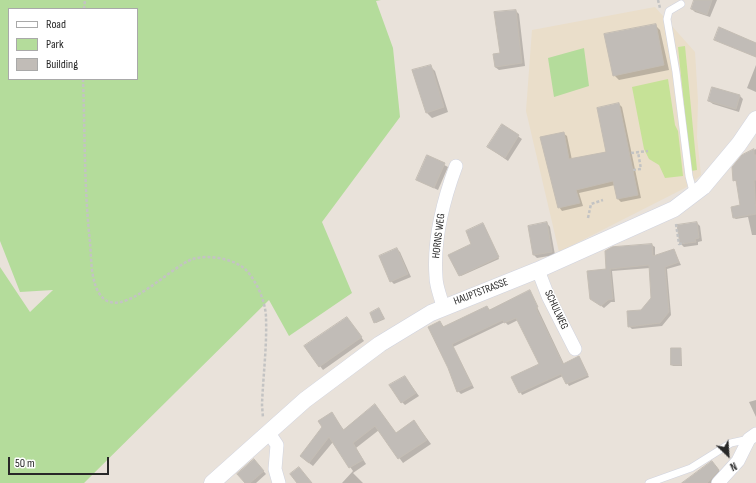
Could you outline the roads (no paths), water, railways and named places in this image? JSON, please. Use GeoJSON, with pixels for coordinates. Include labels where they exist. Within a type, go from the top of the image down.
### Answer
{"type":"FeatureCollection","features":[{"type":"Feature","properties":{"kind":"street","name":"HAUPTSTRASSE"},"geometry":{"type":"LineString","coordinates":[[212,483],[305,400],[380,344],[443,307],[538,270],[674,209],[694,195],[739,144],[756,119]]}},
{"type":"Feature","properties":{"kind":"street","name":"HORNS WEG"},"geometry":{"type":"LineString","coordinates":[[443,307],[436,278],[436,243],[444,201],[456,166]]}},
{"type":"Feature","properties":{"kind":"street","name":"SCHULWEG"},"geometry":{"type":"LineString","coordinates":[[538,270],[548,296],[575,348]]}},
{"type":"Feature","properties":{"kind":"street"},"geometry":{"type":"LineString","coordinates":[[269,433],[277,445],[276,469],[279,483]]}},
{"type":"Feature","properties":{"kind":"street"},"geometry":{"type":"LineString","coordinates":[[718,483],[738,461],[752,437]]}},
{"type":"Feature","properties":{"kind":"lane"},"geometry":{"type":"LineString","coordinates":[[681,4],[669,11],[666,19],[676,72],[689,176],[694,195]]}},
{"type":"Feature","properties":{"kind":"lane"},"geometry":{"type":"LineString","coordinates":[[649,483],[691,468],[731,443],[752,437]]}}]}
